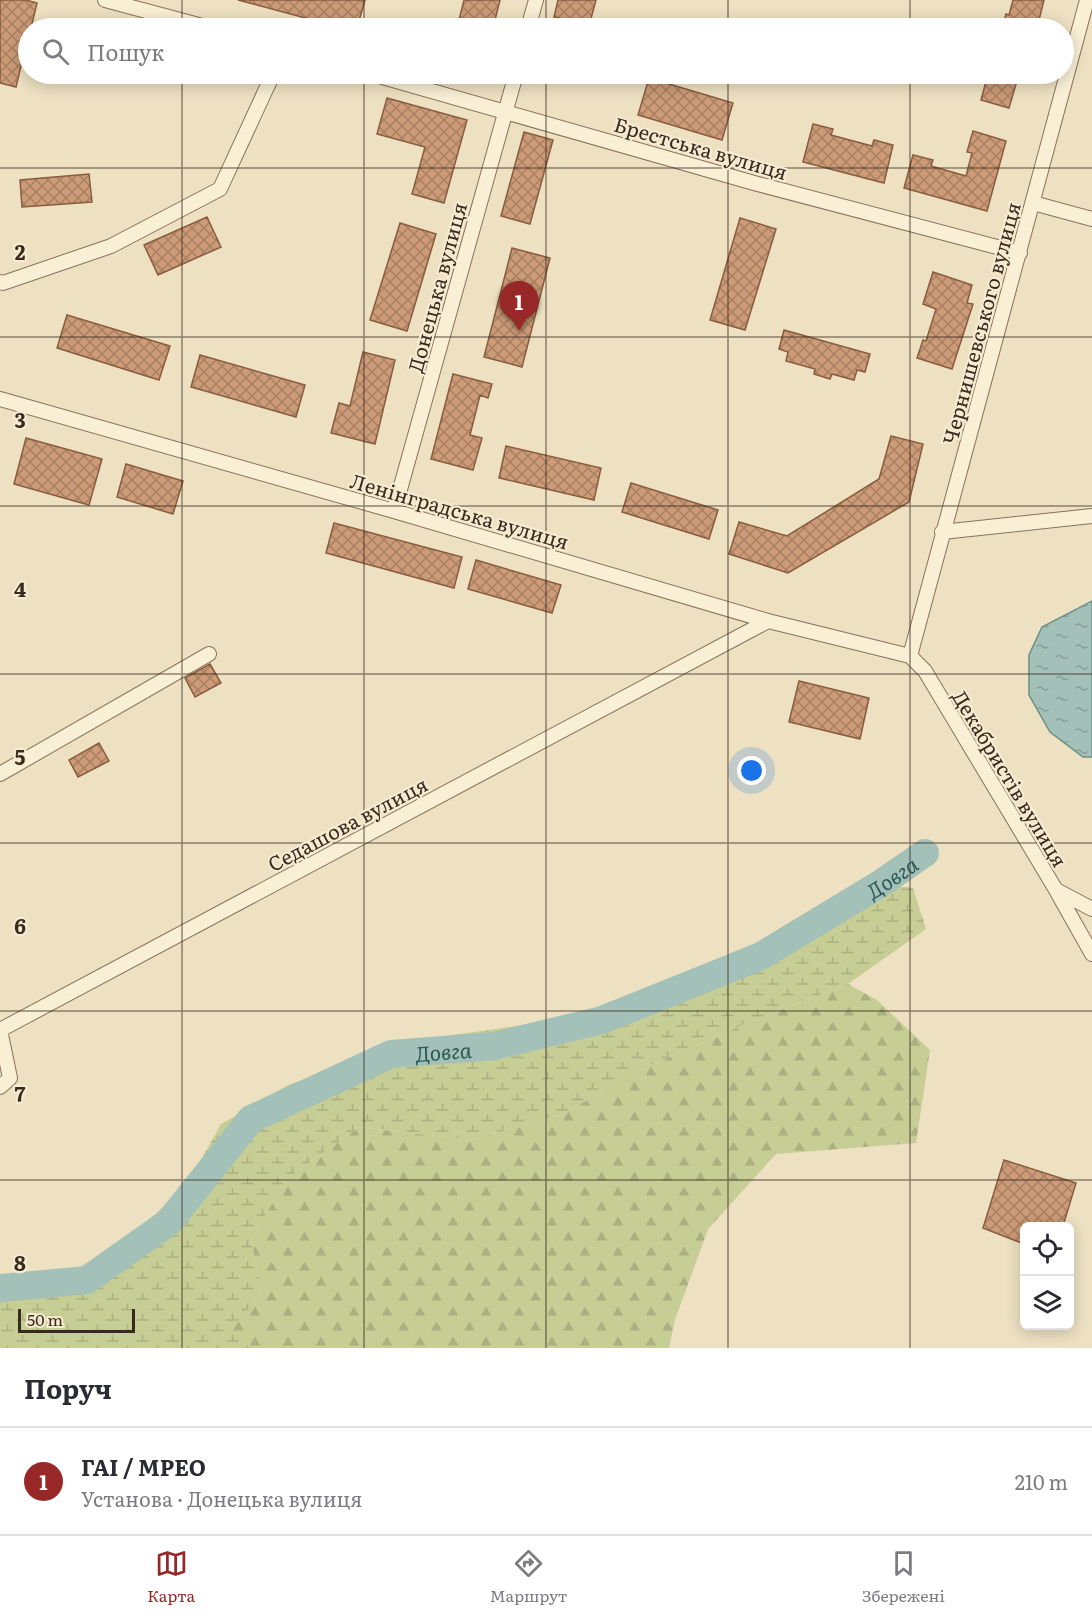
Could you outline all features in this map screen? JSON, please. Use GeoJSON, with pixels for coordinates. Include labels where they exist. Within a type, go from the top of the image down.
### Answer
{"type":"FeatureCollection","features":[{"type":"Feature","properties":{"kind":"street"},"geometry":{"type":"LineString","coordinates":[[105,0],[172,18]]}},
{"type":"Feature","properties":{"kind":"street"},"geometry":{"type":"LineString","coordinates":[[531,18],[536,0]]}},
{"type":"Feature","properties":{"kind":"street","name":"Чернишевського вулиця"},"geometry":{"type":"LineString","coordinates":[[1074,49],[1087,0]]}},
{"type":"Feature","properties":{"kind":"street"},"geometry":{"type":"LineString","coordinates":[[0,282],[3,283],[111,246],[220,189],[268,84]]}},
{"type":"Feature","properties":{"kind":"street","name":"Брестська вулиця"},"geometry":{"type":"LineString","coordinates":[[406,84],[754,183],[1020,254]]}},
{"type":"Feature","properties":{"kind":"street","name":"Донецька вулиця"},"geometry":{"type":"LineString","coordinates":[[394,511],[513,84]]}},
{"type":"Feature","properties":{"kind":"street","name":"Чернишевського вулиця"},"geometry":{"type":"LineString","coordinates":[[910,656],[1065,84]]}},
{"type":"Feature","properties":{"kind":"street"},"geometry":{"type":"LineString","coordinates":[[1033,203],[1092,219]]}},
{"type":"Feature","properties":{"kind":"street","name":"Ленінградська вулиця"},"geometry":{"type":"LineString","coordinates":[[0,399],[394,511],[768,621],[910,656]]}},
{"type":"Feature","properties":{"kind":"street"},"geometry":{"type":"LineString","coordinates":[[942,532],[1092,516]]}},
{"type":"Feature","properties":{"kind":"street","name":"Седашова вулиця"},"geometry":{"type":"LineString","coordinates":[[0,1087],[10,1078],[0,1030],[768,621]]}},
{"type":"Feature","properties":{"kind":"street"},"geometry":{"type":"LineString","coordinates":[[0,774],[209,654]]}},
{"type":"Feature","properties":{"kind":"street","name":"Декабристів вулиця"},"geometry":{"type":"LineString","coordinates":[[910,656],[925,671],[1092,954]]}},
{"type":"Feature","properties":{"kind":"street"},"geometry":{"type":"LineString","coordinates":[[1056,890],[1092,909]]}},
{"type":"Feature","properties":{"kind":"green space"},"geometry":{"type":"Polygon","coordinates":[[[880,884],[913,888],[926,929],[848,984],[749,1022],[650,1066],[560,1115],[471,1140],[359,1127],[285,1180],[251,1240],[262,1292],[229,1332],[253,1348],[0,1348],[0,1283],[79,1268],[138,1233],[192,1176],[221,1124],[288,1085],[331,1070],[452,1035],[525,1025],[602,1020],[700,968],[756,948],[834,902],[880,884]]]}},
{"type":"Feature","properties":{"kind":"green space"},"geometry":{"type":"Polygon","coordinates":[[[848,984],[877,1000],[930,1050],[916,1143],[776,1154],[708,1229],[675,1320],[669,1348],[253,1348],[228,1332],[262,1292],[251,1240],[285,1180],[359,1127],[471,1140],[560,1115],[650,1066],[749,1022],[848,984]]]}},
{"type":"Feature","properties":{"kind":"water"},"geometry":{"type":"Polygon","coordinates":[[[1092,601],[1092,757],[1083,757],[1050,732],[1029,695],[1029,655],[1042,627],[1092,601]]]}},
{"type":"Feature","properties":{"kind":"building"},"geometry":{"type":"Polygon","coordinates":[[[0,0],[26,0],[37,3],[33,18],[18,18],[16,87],[0,83],[0,0]]]}},
{"type":"Feature","properties":{"kind":"building"},"geometry":{"type":"Polygon","coordinates":[[[238,0],[365,0],[360,18],[306,18],[238,0]]]}},
{"type":"Feature","properties":{"kind":"building"},"geometry":{"type":"Polygon","coordinates":[[[464,0],[500,0],[496,18],[460,18],[464,0]]]}},
{"type":"Feature","properties":{"kind":"building"},"geometry":{"type":"Polygon","coordinates":[[[558,0],[596,0],[591,18],[554,17],[558,0]]]}},
{"type":"Feature","properties":{"kind":"building"},"geometry":{"type":"Polygon","coordinates":[[[1013,0],[1044,0],[1040,18],[1005,18],[1006,14],[1009,15],[1013,0]]]}},
{"type":"Feature","properties":{"kind":"building"},"geometry":{"type":"Polygon","coordinates":[[[647,84],[669,84],[733,103],[722,140],[638,115],[647,84]]]}},
{"type":"Feature","properties":{"kind":"building"},"geometry":{"type":"Polygon","coordinates":[[[985,84],[1016,84],[1009,108],[981,100],[985,84]]]}},
{"type":"Feature","properties":{"kind":"building"},"geometry":{"type":"Polygon","coordinates":[[[387,98],[467,120],[444,203],[412,194],[425,147],[377,134],[387,98]]]}},
{"type":"Feature","properties":{"kind":"building"},"geometry":{"type":"Polygon","coordinates":[[[813,124],[833,129],[831,135],[872,146],[874,140],[893,145],[884,183],[803,162],[813,124]]]}},
{"type":"Feature","properties":{"kind":"building"},"geometry":{"type":"Polygon","coordinates":[[[973,131],[1006,141],[987,211],[904,188],[913,155],[933,160],[931,166],[966,176],[972,153],[967,152],[973,131]]]}},
{"type":"Feature","properties":{"kind":"building"},"geometry":{"type":"Polygon","coordinates":[[[524,132],[553,140],[530,224],[501,216],[524,132]]]}},
{"type":"Feature","properties":{"kind":"building"},"geometry":{"type":"Polygon","coordinates":[[[89,174],[92,202],[22,207],[20,180],[89,174]]]}},
{"type":"Feature","properties":{"kind":"building"},"geometry":{"type":"Polygon","coordinates":[[[207,217],[221,247],[158,275],[144,245],[207,217]]]}},
{"type":"Feature","properties":{"kind":"building"},"geometry":{"type":"Polygon","coordinates":[[[740,218],[776,229],[745,330],[710,320],[740,218]]]}},
{"type":"Feature","properties":{"kind":"building"},"geometry":{"type":"Polygon","coordinates":[[[400,223],[436,234],[407,331],[370,320],[400,223]]]}},
{"type":"Feature","properties":{"kind":"building"},"geometry":{"type":"Polygon","coordinates":[[[512,248],[550,258],[522,367],[484,357],[512,248]]]}},
{"type":"Feature","properties":{"kind":"building"},"geometry":{"type":"Polygon","coordinates":[[[933,272],[972,285],[967,303],[973,304],[952,369],[917,358],[923,340],[926,341],[936,309],[923,304],[933,272]]]}},
{"type":"Feature","properties":{"kind":"building"},"geometry":{"type":"Polygon","coordinates":[[[67,315],[170,346],[159,380],[57,348],[67,315]]]}},
{"type":"Feature","properties":{"kind":"building"},"geometry":{"type":"Polygon","coordinates":[[[784,330],[870,354],[865,372],[857,370],[854,380],[832,374],[830,379],[814,374],[815,369],[786,361],[788,352],[779,349],[784,330]]]}},
{"type":"Feature","properties":{"kind":"building"},"geometry":{"type":"Polygon","coordinates":[[[363,352],[395,360],[375,444],[331,433],[339,403],[350,406],[363,352]]]}},
{"type":"Feature","properties":{"kind":"building"},"geometry":{"type":"Polygon","coordinates":[[[200,355],[305,385],[296,417],[191,387],[200,355]]]}},
{"type":"Feature","properties":{"kind":"building"},"geometry":{"type":"Polygon","coordinates":[[[453,374],[492,384],[488,398],[480,395],[470,435],[482,438],[473,470],[431,459],[453,374]]]}},
{"type":"Feature","properties":{"kind":"building"},"geometry":{"type":"Polygon","coordinates":[[[891,436],[923,444],[909,502],[788,573],[729,554],[739,522],[787,536],[879,479],[891,436]]]}},
{"type":"Feature","properties":{"kind":"building"},"geometry":{"type":"Polygon","coordinates":[[[26,438],[102,459],[89,505],[14,484],[26,438]]]}},
{"type":"Feature","properties":{"kind":"building"},"geometry":{"type":"Polygon","coordinates":[[[506,446],[601,468],[594,500],[499,478],[506,446]]]}},
{"type":"Feature","properties":{"kind":"building"},"geometry":{"type":"Polygon","coordinates":[[[126,464],[183,481],[173,514],[117,497],[126,464]]]}},
{"type":"Feature","properties":{"kind":"building"},"geometry":{"type":"Polygon","coordinates":[[[631,483],[718,510],[709,539],[622,512],[631,483]]]}},
{"type":"Feature","properties":{"kind":"building"},"geometry":{"type":"Polygon","coordinates":[[[334,523],[462,557],[454,588],[326,553],[334,523]]]}},
{"type":"Feature","properties":{"kind":"building"},"geometry":{"type":"Polygon","coordinates":[[[476,560],[561,585],[552,613],[468,589],[476,560]]]}},
{"type":"Feature","properties":{"kind":"building"},"geometry":{"type":"Polygon","coordinates":[[[210,664],[221,683],[195,697],[185,678],[210,664]]]}},
{"type":"Feature","properties":{"kind":"building"},"geometry":{"type":"Polygon","coordinates":[[[799,681],[869,698],[860,739],[789,722],[799,681]]]}},
{"type":"Feature","properties":{"kind":"building"},"geometry":{"type":"Polygon","coordinates":[[[99,743],[109,761],[78,777],[69,760],[99,743]]]}},
{"type":"Feature","properties":{"kind":"building"},"geometry":{"type":"Polygon","coordinates":[[[1004,1160],[1076,1183],[1064,1222],[1020,1222],[1020,1242],[983,1228],[1004,1160]]]}},
{"type":"Feature","properties":{"kind":"waterway","name":"Довга"},"geometry":{"type":"LineString","coordinates":[[0,1288],[87,1280],[169,1222],[251,1119],[391,1054],[494,1046],[602,1020],[761,956],[880,884],[925,853]]}},
{"type":"Feature","properties":{"kind":"place","name":"ГАІ / МРЕО"},"geometry":{"type":"Point","coordinates":[519,331]}}]}
